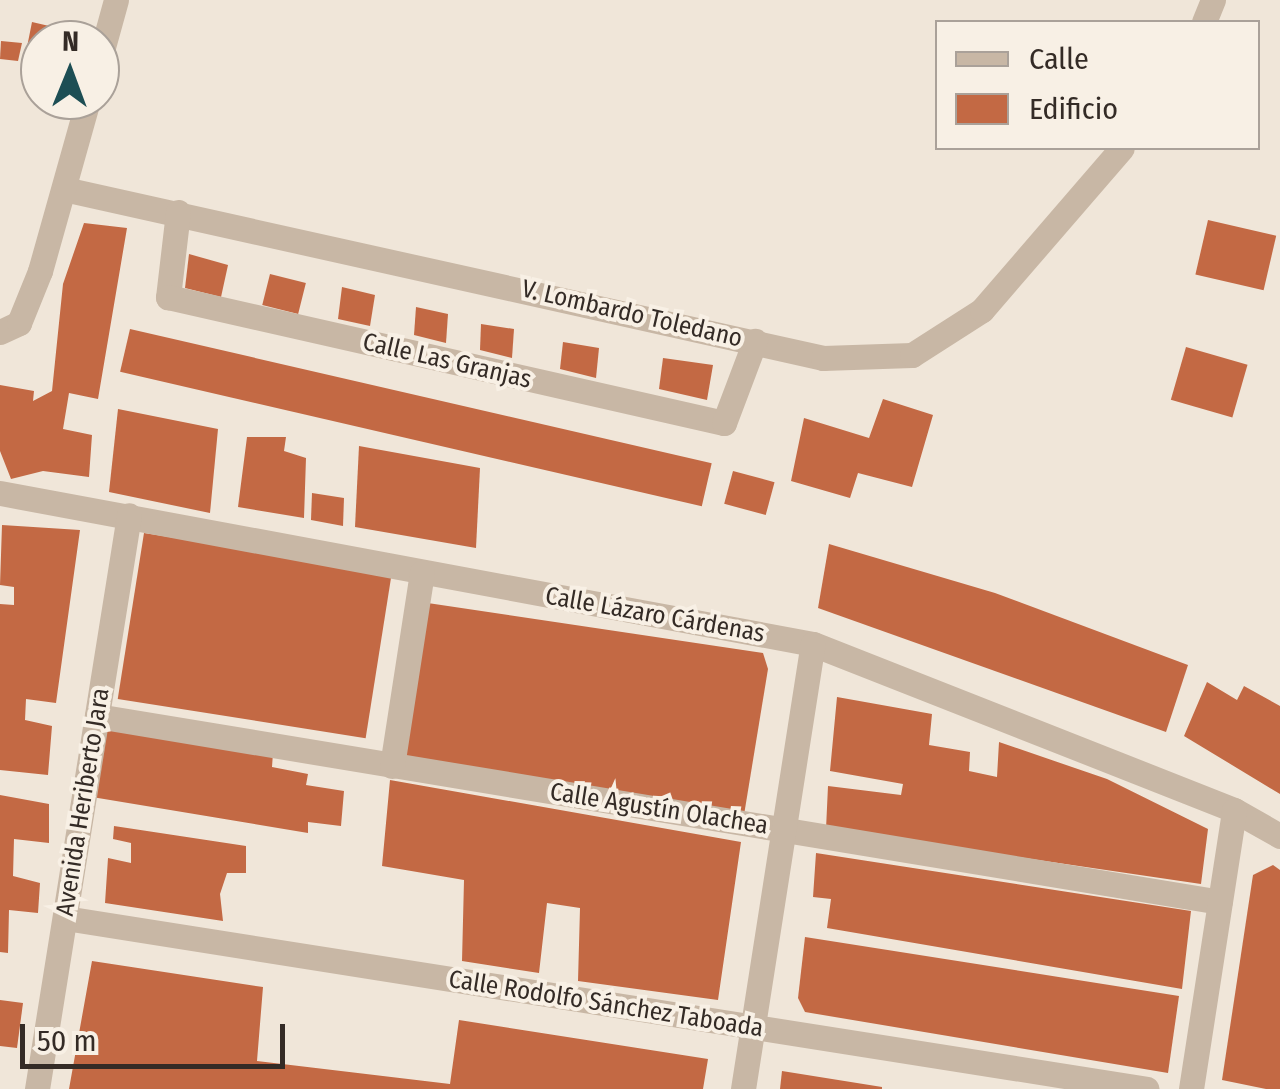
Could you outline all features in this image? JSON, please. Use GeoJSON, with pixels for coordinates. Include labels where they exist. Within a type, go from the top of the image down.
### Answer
{"type":"FeatureCollection","features":[{"type":"Feature","properties":{"kind":"street"},"geometry":{"type":"LineString","coordinates":[[9,328],[64,189],[83,120]]}},
{"type":"Feature","properties":{"kind":"street","name":"V. Lombardo Toledano"},"geometry":{"type":"LineString","coordinates":[[64,189],[823,358],[912,355],[982,310],[1120,150]]}},
{"type":"Feature","properties":{"kind":"street","name":"Calle Las Granjas"},"geometry":{"type":"LineString","coordinates":[[178,212],[168,297],[705,419],[724,423],[755,341]]}},
{"type":"Feature","properties":{"kind":"street","name":"Calle Lázaro Cárdenas"},"geometry":{"type":"LineString","coordinates":[[0,494],[813,644],[1234,810],[1280,836]]}},
{"type":"Feature","properties":{"kind":"street","name":"Avenida Heriberto Jara"},"geometry":{"type":"LineString","coordinates":[[37,1089],[129,515]]}},
{"type":"Feature","properties":{"kind":"street"},"geometry":{"type":"LineString","coordinates":[[392,766],[422,572]]}},
{"type":"Feature","properties":{"kind":"street"},"geometry":{"type":"LineString","coordinates":[[742,1089],[813,644]]}},
{"type":"Feature","properties":{"kind":"street","name":"Calle Agustín Olachea"},"geometry":{"type":"LineString","coordinates":[[97,716],[1220,902]]}},
{"type":"Feature","properties":{"kind":"street"},"geometry":{"type":"LineString","coordinates":[[1191,1089],[1234,810]]}},
{"type":"Feature","properties":{"kind":"street","name":"Calle Rodolfo Sánchez Taboada"},"geometry":{"type":"LineString","coordinates":[[64,918],[1147,1089]]}},
{"type":"Feature","properties":{"kind":"building"},"geometry":{"type":"Polygon","coordinates":[[[1,41],[20,43],[18,61],[0,59],[1,41]]]}},
{"type":"Feature","properties":{"kind":"building"},"geometry":{"type":"Polygon","coordinates":[[[1208,220],[1276,236],[1264,290],[1195,275],[1208,220]]]}},
{"type":"Feature","properties":{"kind":"building"},"geometry":{"type":"Polygon","coordinates":[[[84,223],[127,228],[98,399],[69,393],[63,429],[92,435],[89,477],[43,471],[11,479],[0,451],[0,385],[34,391],[33,401],[52,391],[63,284],[84,223]]]}},
{"type":"Feature","properties":{"kind":"building"},"geometry":{"type":"Polygon","coordinates":[[[189,254],[228,265],[221,297],[185,288],[189,254]]]}},
{"type":"Feature","properties":{"kind":"building"},"geometry":{"type":"Polygon","coordinates":[[[270,274],[306,283],[298,314],[262,305],[270,274]]]}},
{"type":"Feature","properties":{"kind":"building"},"geometry":{"type":"Polygon","coordinates":[[[342,287],[375,295],[370,326],[338,319],[342,287]]]}},
{"type":"Feature","properties":{"kind":"building"},"geometry":{"type":"Polygon","coordinates":[[[416,307],[448,314],[446,343],[414,335],[416,307]]]}},
{"type":"Feature","properties":{"kind":"building"},"geometry":{"type":"Polygon","coordinates":[[[481,324],[514,329],[512,358],[480,350],[481,324]]]}},
{"type":"Feature","properties":{"kind":"building"},"geometry":{"type":"Polygon","coordinates":[[[130,329],[712,463],[702,506],[120,372],[130,329]]]}},
{"type":"Feature","properties":{"kind":"building"},"geometry":{"type":"Polygon","coordinates":[[[563,342],[599,348],[596,378],[560,369],[563,342]]]}},
{"type":"Feature","properties":{"kind":"building"},"geometry":{"type":"Polygon","coordinates":[[[1186,347],[1248,365],[1232,418],[1171,400],[1186,347]]]}},
{"type":"Feature","properties":{"kind":"building"},"geometry":{"type":"Polygon","coordinates":[[[663,358],[713,365],[707,400],[659,389],[663,358]]]}},
{"type":"Feature","properties":{"kind":"building"},"geometry":{"type":"Polygon","coordinates":[[[883,399],[933,415],[912,487],[858,473],[850,498],[791,481],[804,418],[869,438],[883,399]]]}},
{"type":"Feature","properties":{"kind":"building"},"geometry":{"type":"Polygon","coordinates":[[[118,409],[218,429],[210,513],[109,492],[118,409]]]}},
{"type":"Feature","properties":{"kind":"building"},"geometry":{"type":"Polygon","coordinates":[[[247,437],[286,437],[284,451],[306,458],[304,518],[238,507],[247,437]]]}},
{"type":"Feature","properties":{"kind":"building"},"geometry":{"type":"Polygon","coordinates":[[[359,446],[480,468],[476,548],[355,527],[359,446]]]}},
{"type":"Feature","properties":{"kind":"building"},"geometry":{"type":"Polygon","coordinates":[[[733,471],[775,482],[766,515],[724,504],[733,471]]]}},
{"type":"Feature","properties":{"kind":"building"},"geometry":{"type":"Polygon","coordinates":[[[312,493],[344,498],[343,526],[311,520],[312,493]]]}},
{"type":"Feature","properties":{"kind":"building"},"geometry":{"type":"Polygon","coordinates":[[[2,525],[80,530],[56,703],[26,699],[25,720],[52,726],[48,775],[0,770],[0,604],[14,605],[14,587],[0,585],[2,525]]]}},
{"type":"Feature","properties":{"kind":"building"},"geometry":{"type":"Polygon","coordinates":[[[144,533],[392,572],[366,738],[118,699],[144,533]]]}},
{"type":"Feature","properties":{"kind":"building"},"geometry":{"type":"Polygon","coordinates":[[[829,544],[995,593],[1188,665],[1166,732],[818,608],[829,544]]]}},
{"type":"Feature","properties":{"kind":"building"},"geometry":{"type":"Polygon","coordinates":[[[421,602],[763,653],[768,669],[744,815],[405,757],[421,602]]]}},
{"type":"Feature","properties":{"kind":"building"},"geometry":{"type":"Polygon","coordinates":[[[1207,682],[1237,700],[1244,686],[1280,706],[1280,794],[1184,736],[1207,682]]]}},
{"type":"Feature","properties":{"kind":"building"},"geometry":{"type":"Polygon","coordinates":[[[837,697],[932,714],[929,745],[970,752],[969,771],[997,777],[999,742],[1107,779],[1208,829],[1201,884],[826,829],[828,786],[901,795],[903,784],[830,771],[837,697]]]}},
{"type":"Feature","properties":{"kind":"building"},"geometry":{"type":"Polygon","coordinates":[[[102,724],[273,753],[272,767],[308,774],[306,785],[344,791],[341,826],[308,822],[308,833],[92,797],[102,724]]]}},
{"type":"Feature","properties":{"kind":"building"},"geometry":{"type":"Polygon","coordinates":[[[390,780],[741,842],[718,1000],[578,981],[580,908],[547,903],[539,973],[462,961],[464,880],[382,866],[390,780]]]}},
{"type":"Feature","properties":{"kind":"building"},"geometry":{"type":"Polygon","coordinates":[[[0,795],[49,804],[49,843],[14,839],[13,876],[40,883],[38,913],[9,910],[8,953],[0,952],[0,795]]]}},
{"type":"Feature","properties":{"kind":"building"},"geometry":{"type":"Polygon","coordinates":[[[114,826],[246,846],[246,873],[227,873],[220,894],[223,921],[105,903],[108,858],[131,863],[131,843],[113,839],[114,826]]]}},
{"type":"Feature","properties":{"kind":"building"},"geometry":{"type":"Polygon","coordinates":[[[816,853],[1191,911],[1182,989],[827,928],[831,899],[813,897],[816,853]]]}},
{"type":"Feature","properties":{"kind":"building"},"geometry":{"type":"Polygon","coordinates":[[[1273,865],[1280,870],[1280,1089],[1266,1089],[1222,1080],[1253,875],[1273,865]]]}},
{"type":"Feature","properties":{"kind":"building"},"geometry":{"type":"Polygon","coordinates":[[[805,937],[1179,996],[1168,1073],[805,1012],[798,998],[805,937]]]}},
{"type":"Feature","properties":{"kind":"building"},"geometry":{"type":"Polygon","coordinates":[[[92,961],[263,987],[257,1061],[450,1084],[459,1020],[708,1059],[703,1089],[69,1089],[92,961]]]}},
{"type":"Feature","properties":{"kind":"building"},"geometry":{"type":"Polygon","coordinates":[[[0,1000],[23,1003],[17,1048],[0,1046],[0,1000]]]}},
{"type":"Feature","properties":{"kind":"building"},"geometry":{"type":"Polygon","coordinates":[[[782,1071],[882,1087],[882,1089],[780,1089],[782,1071]]]}}]}
